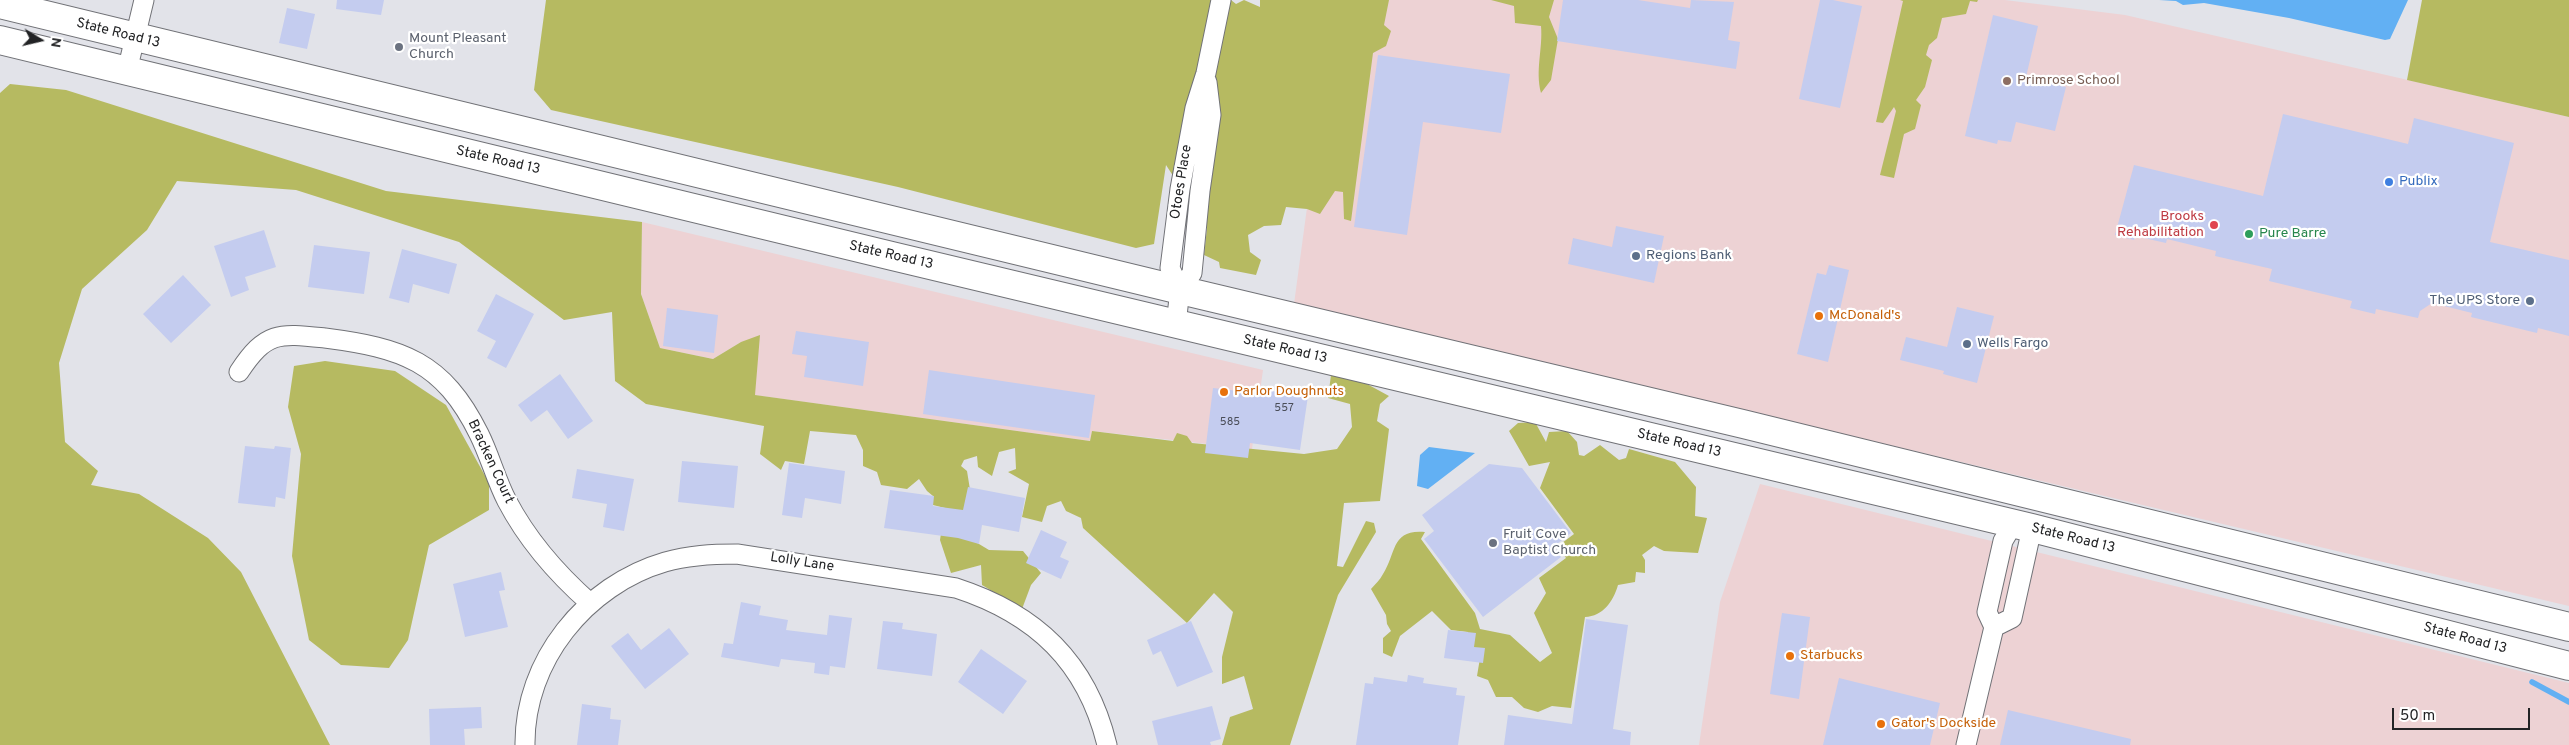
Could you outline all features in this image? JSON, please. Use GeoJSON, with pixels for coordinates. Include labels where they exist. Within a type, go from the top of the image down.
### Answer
{"type":"FeatureCollection","features":[{"type":"Feature","properties":{"kind":"main road","name":"State Road 13"},"geometry":{"type":"LineString","coordinates":[[0,4],[2042,497],[2562,625]]}},
{"type":"Feature","properties":{"kind":"main road","name":"State Road 13"},"geometry":{"type":"LineString","coordinates":[[0,40],[2022,526],[2569,666]]}},
{"type":"Feature","properties":{"kind":"main road"},"geometry":{"type":"LineString","coordinates":[[623,191],[687,189],[722,197],[733,192],[740,183]]}},
{"type":"Feature","properties":{"kind":"main road"},"geometry":{"type":"LineString","coordinates":[[745,220],[749,214],[773,209],[786,212],[884,218]]}},
{"type":"Feature","properties":{"kind":"main road"},"geometry":{"type":"LineString","coordinates":[[2022,526],[2022,512],[2042,497]]}},
{"type":"Feature","properties":{"kind":"main road"},"geometry":{"type":"LineString","coordinates":[[2321,601],[2357,594],[2380,579]]}},
{"type":"Feature","properties":{"kind":"main road"},"geometry":{"type":"LineString","coordinates":[[2500,648],[2517,637],[2562,625]]}},
{"type":"Feature","properties":{"kind":"street"},"geometry":{"type":"LineString","coordinates":[[127,72],[144,0]]}},
{"type":"Feature","properties":{"kind":"street","name":"Otoes Place"},"geometry":{"type":"LineString","coordinates":[[1180,290],[1170,268],[1180,189],[1195,108],[1206,73],[1221,0]]}},
{"type":"Feature","properties":{"kind":"street"},"geometry":{"type":"LineString","coordinates":[[1176,324],[1180,290]]}},
{"type":"Feature","properties":{"kind":"street","name":"Bracken Court"},"geometry":{"type":"LineString","coordinates":[[239,372],[259,346],[273,337],[289,334],[379,346],[406,356],[430,370],[452,389],[462,404],[480,435],[506,499],[522,528],[559,574],[590,603]]}},
{"type":"Feature","properties":{"kind":"street"},"geometry":{"type":"LineString","coordinates":[[1966,745],[1994,627],[1987,612],[2003,541],[2022,526]]}},
{"type":"Feature","properties":{"kind":"street"},"geometry":{"type":"LineString","coordinates":[[1994,627],[2012,618],[2022,526]]}},
{"type":"Feature","properties":{"kind":"street","name":"Lolly Lane"},"geometry":{"type":"LineString","coordinates":[[525,745],[530,702],[548,655],[567,627],[590,603],[618,582],[642,570],[667,561],[701,554],[737,554],[765,558],[956,588],[984,597],[1010,610],[1034,626],[1055,645],[1074,667],[1087,689],[1102,724],[1107,745]]}},
{"type":"Feature","properties":{"kind":"shaded area"},"geometry":{"type":"Polygon","coordinates":[[[1335,0],[2005,0],[2125,15],[2569,117],[2569,606],[1294,304],[1335,0]]]}},
{"type":"Feature","properties":{"kind":"shaded area"},"geometry":{"type":"Polygon","coordinates":[[[642,222],[1263,370],[1252,449],[1092,431],[1090,441],[754,395],[741,342],[713,359],[660,348],[641,294],[642,222]]]}},
{"type":"Feature","properties":{"kind":"shaded area"},"geometry":{"type":"Polygon","coordinates":[[[1760,484],[2569,683],[2569,745],[1699,745],[1720,602],[1760,484]]]}},
{"type":"Feature","properties":{"kind":"green space"},"geometry":{"type":"Polygon","coordinates":[[[546,0],[1231,0],[1236,4],[1244,0],[1260,7],[1260,0],[1389,0],[1384,25],[1391,31],[1386,46],[1373,53],[1351,221],[1344,219],[1343,192],[1335,191],[1320,214],[1307,209],[1286,207],[1281,225],[1264,226],[1248,235],[1250,252],[1261,260],[1256,275],[1220,268],[1219,262],[1204,255],[1207,228],[1166,165],[1154,244],[1136,248],[898,187],[551,110],[534,90],[546,0]]]}},
{"type":"Feature","properties":{"kind":"green space"},"geometry":{"type":"Polygon","coordinates":[[[1491,0],[1554,0],[1549,17],[1558,39],[1551,80],[1541,93],[1539,68],[1541,26],[1515,23],[1514,6],[1491,0]]]}},
{"type":"Feature","properties":{"kind":"green space"},"geometry":{"type":"Polygon","coordinates":[[[1900,0],[1978,0],[1977,2],[1970,1],[1966,14],[1942,18],[1937,38],[1929,45],[1926,55],[1932,60],[1925,87],[1916,100],[1921,105],[1915,129],[1904,134],[1894,178],[1880,175],[1896,111],[1894,107],[1883,123],[1876,122],[1903,1],[1900,0]]]}},
{"type":"Feature","properties":{"kind":"green space"},"geometry":{"type":"Polygon","coordinates":[[[2422,0],[2569,0],[2569,117],[2407,80],[2422,0]]]}},
{"type":"Feature","properties":{"kind":"green space"},"geometry":{"type":"Polygon","coordinates":[[[10,84],[66,90],[386,191],[642,222],[641,294],[660,348],[713,359],[741,342],[760,335],[755,395],[1090,441],[1092,431],[1173,441],[1177,433],[1187,436],[1192,443],[1304,454],[1337,449],[1352,427],[1350,404],[1328,398],[1331,375],[1367,384],[1389,396],[1380,404],[1377,421],[1389,429],[1380,501],[1344,503],[1337,566],[1343,567],[1366,521],[1374,523],[1376,532],[1338,595],[1290,745],[1222,745],[1230,717],[1253,709],[1244,676],[1222,684],[1222,657],[1233,612],[1214,593],[1187,623],[1083,528],[1081,518],[1066,511],[1061,501],[1047,506],[1042,522],[1022,517],[1029,484],[1008,472],[1016,469],[1015,448],[999,452],[992,476],[978,467],[977,456],[964,460],[961,466],[967,471],[974,541],[989,550],[1023,551],[1041,573],[1031,585],[1022,609],[982,585],[981,565],[951,573],[940,540],[945,508],[933,505],[933,496],[919,479],[907,489],[881,485],[877,472],[863,466],[863,450],[856,435],[810,431],[804,464],[785,461],[781,470],[760,454],[764,426],[646,404],[615,381],[612,312],[564,320],[459,242],[296,190],[177,181],[147,230],[82,289],[59,363],[65,442],[98,471],[91,485],[139,494],[208,538],[241,572],[330,745],[0,745],[0,93],[10,84]]]}},
{"type":"Feature","properties":{"kind":"green space"},"geometry":{"type":"Polygon","coordinates":[[[325,361],[395,371],[446,405],[489,483],[489,510],[429,545],[408,640],[389,668],[341,665],[309,640],[292,556],[301,454],[288,407],[294,366],[325,361]]]}},
{"type":"Feature","properties":{"kind":"green space"},"geometry":{"type":"Polygon","coordinates":[[[1535,422],[1546,442],[1549,432],[1567,431],[1577,442],[1579,455],[1584,456],[1600,445],[1619,460],[1626,458],[1629,449],[1675,462],[1696,487],[1695,516],[1707,518],[1698,553],[1664,551],[1654,546],[1642,555],[1645,560],[1645,573],[1636,572],[1635,582],[1618,585],[1610,602],[1602,611],[1585,617],[1571,708],[1552,706],[1538,712],[1524,708],[1512,697],[1496,697],[1488,680],[1477,676],[1480,658],[1469,650],[1468,632],[1451,630],[1432,611],[1400,636],[1392,657],[1383,653],[1383,638],[1391,631],[1387,624],[1386,615],[1371,589],[1382,576],[1400,538],[1414,532],[1425,532],[1421,539],[1475,613],[1480,629],[1510,635],[1540,662],[1552,653],[1534,613],[1546,593],[1539,578],[1566,558],[1558,546],[1574,534],[1540,488],[1550,462],[1529,466],[1509,431],[1518,423],[1535,422]]]}},
{"type":"Feature","properties":{"kind":"water"},"geometry":{"type":"Polygon","coordinates":[[[2159,0],[2408,0],[2390,39],[2385,40],[2289,18],[2204,3],[2183,5],[2176,1],[2159,0]]]}},
{"type":"Feature","properties":{"kind":"water"},"geometry":{"type":"Polygon","coordinates":[[[1429,447],[1475,453],[1428,489],[1417,486],[1420,455],[1429,447]]]}},
{"type":"Feature","properties":{"kind":"building"},"geometry":{"type":"Polygon","coordinates":[[[337,0],[384,0],[381,15],[336,9],[337,0]]]}},
{"type":"Feature","properties":{"kind":"building"},"geometry":{"type":"Polygon","coordinates":[[[1563,0],[1638,0],[1690,8],[1691,0],[1734,2],[1728,40],[1740,42],[1736,69],[1557,41],[1563,0]]]}},
{"type":"Feature","properties":{"kind":"building"},"geometry":{"type":"Polygon","coordinates":[[[1820,0],[1833,0],[1862,6],[1840,108],[1799,99],[1820,0]]]}},
{"type":"Feature","properties":{"kind":"building"},"geometry":{"type":"Polygon","coordinates":[[[287,8],[315,14],[307,49],[279,43],[287,8]]]}},
{"type":"Feature","properties":{"kind":"building"},"geometry":{"type":"Polygon","coordinates":[[[1993,15],[2038,26],[2026,77],[2066,87],[2055,131],[2016,122],[2011,142],[1998,140],[1997,144],[1965,136],[1993,15]]]}},
{"type":"Feature","properties":{"kind":"building"},"geometry":{"type":"Polygon","coordinates":[[[1378,55],[1510,74],[1501,133],[1423,122],[1407,235],[1354,227],[1378,55]]]}},
{"type":"Feature","properties":{"kind":"building"},"geometry":{"type":"Polygon","coordinates":[[[2283,114],[2408,144],[2414,118],[2514,143],[2490,242],[2569,260],[2569,336],[2538,328],[2537,333],[2471,317],[2472,313],[2432,303],[2420,311],[2418,318],[2376,309],[2375,314],[2350,308],[2352,301],[2269,281],[2272,269],[2215,256],[2216,251],[2167,239],[2166,243],[2135,236],[2134,240],[2115,235],[2134,165],[2263,196],[2283,114]]]}},
{"type":"Feature","properties":{"kind":"building"},"geometry":{"type":"Polygon","coordinates":[[[1616,226],[1664,236],[1654,283],[1568,264],[1573,238],[1612,247],[1616,226]]]}},
{"type":"Feature","properties":{"kind":"building"},"geometry":{"type":"Polygon","coordinates":[[[264,230],[276,267],[245,277],[249,290],[231,297],[214,246],[264,230]]]}},
{"type":"Feature","properties":{"kind":"building"},"geometry":{"type":"Polygon","coordinates":[[[314,245],[370,252],[364,294],[308,287],[314,245]]]}},
{"type":"Feature","properties":{"kind":"building"},"geometry":{"type":"Polygon","coordinates":[[[402,249],[457,264],[449,294],[413,284],[409,303],[389,298],[402,249]]]}},
{"type":"Feature","properties":{"kind":"building"},"geometry":{"type":"Polygon","coordinates":[[[1829,265],[1849,270],[1828,362],[1797,354],[1817,273],[1826,275],[1829,265]]]}},
{"type":"Feature","properties":{"kind":"building"},"geometry":{"type":"Polygon","coordinates":[[[183,275],[211,305],[171,343],[143,314],[183,275]]]}},
{"type":"Feature","properties":{"kind":"building"},"geometry":{"type":"Polygon","coordinates":[[[496,294],[534,314],[506,368],[487,358],[496,341],[477,331],[496,294]]]}},
{"type":"Feature","properties":{"kind":"building","name":"Wells Fargo"},"geometry":{"type":"Polygon","coordinates":[[[1957,307],[1994,316],[1977,383],[1943,374],[1944,371],[1900,360],[1906,337],[1947,347],[1957,307]]]}},
{"type":"Feature","properties":{"kind":"building"},"geometry":{"type":"Polygon","coordinates":[[[667,308],[718,315],[714,353],[663,346],[667,308]]]}},
{"type":"Feature","properties":{"kind":"building"},"geometry":{"type":"Polygon","coordinates":[[[796,331],[869,342],[863,386],[804,377],[807,356],[792,354],[796,331]]]}},
{"type":"Feature","properties":{"kind":"building"},"geometry":{"type":"Polygon","coordinates":[[[929,370],[1095,395],[1089,438],[923,414],[929,370]]]}},
{"type":"Feature","properties":{"kind":"building"},"geometry":{"type":"Polygon","coordinates":[[[560,374],[593,421],[568,439],[547,410],[531,422],[518,405],[560,374]]]}},
{"type":"Feature","properties":{"kind":"building"},"geometry":{"type":"Polygon","coordinates":[[[1213,388],[1265,394],[1265,390],[1308,396],[1300,450],[1250,443],[1248,458],[1205,453],[1213,388]]]}},
{"type":"Feature","properties":{"kind":"building"},"geometry":{"type":"Polygon","coordinates":[[[245,446],[274,449],[275,446],[291,448],[285,499],[276,497],[275,507],[238,503],[245,446]]]}},
{"type":"Feature","properties":{"kind":"building"},"geometry":{"type":"Polygon","coordinates":[[[682,461],[738,466],[734,508],[678,502],[682,461]]]}},
{"type":"Feature","properties":{"kind":"building"},"geometry":{"type":"Polygon","coordinates":[[[789,463],[845,471],[841,504],[805,498],[802,518],[782,515],[789,463]]]}},
{"type":"Feature","properties":{"kind":"building","name":"Fruit Cove Baptist Church"},"geometry":{"type":"Polygon","coordinates":[[[1489,464],[1522,468],[1571,533],[1553,547],[1561,557],[1483,617],[1424,539],[1434,531],[1422,515],[1489,464]]]}},
{"type":"Feature","properties":{"kind":"building"},"geometry":{"type":"Polygon","coordinates":[[[577,469],[634,479],[624,531],[603,527],[607,504],[572,498],[577,469]]]}},
{"type":"Feature","properties":{"kind":"building"},"geometry":{"type":"Polygon","coordinates":[[[968,487],[1025,498],[1019,532],[982,525],[979,544],[958,538],[884,528],[890,490],[934,496],[933,506],[963,510],[968,487]]]}},
{"type":"Feature","properties":{"kind":"building"},"geometry":{"type":"Polygon","coordinates":[[[1041,530],[1067,542],[1060,557],[1069,561],[1061,579],[1026,563],[1041,530]]]}},
{"type":"Feature","properties":{"kind":"building"},"geometry":{"type":"Polygon","coordinates":[[[501,572],[505,590],[499,591],[508,627],[465,637],[453,584],[501,572]]]}},
{"type":"Feature","properties":{"kind":"building"},"geometry":{"type":"Polygon","coordinates":[[[741,602],[761,606],[759,615],[788,620],[786,630],[827,635],[829,615],[852,618],[845,668],[830,666],[829,675],[814,673],[815,663],[781,659],[779,667],[721,657],[724,643],[733,644],[741,602]]]}},
{"type":"Feature","properties":{"kind":"building","name":"Starbucks"},"geometry":{"type":"Polygon","coordinates":[[[1782,613],[1810,617],[1799,699],[1770,694],[1782,613]]]}},
{"type":"Feature","properties":{"kind":"building"},"geometry":{"type":"Polygon","coordinates":[[[1586,619],[1628,625],[1613,729],[1631,732],[1630,745],[1504,745],[1508,715],[1572,724],[1586,619]]]}},
{"type":"Feature","properties":{"kind":"building"},"geometry":{"type":"Polygon","coordinates":[[[883,621],[903,623],[902,629],[937,634],[932,676],[877,669],[883,621]]]}},
{"type":"Feature","properties":{"kind":"building"},"geometry":{"type":"Polygon","coordinates":[[[1191,621],[1213,672],[1177,687],[1161,651],[1153,655],[1147,640],[1191,621]]]}},
{"type":"Feature","properties":{"kind":"building"},"geometry":{"type":"Polygon","coordinates":[[[669,628],[689,654],[645,689],[611,646],[628,633],[641,650],[669,628]]]}},
{"type":"Feature","properties":{"kind":"building"},"geometry":{"type":"Polygon","coordinates":[[[1448,630],[1476,633],[1474,647],[1485,648],[1483,663],[1444,658],[1448,630]]]}},
{"type":"Feature","properties":{"kind":"building"},"geometry":{"type":"Polygon","coordinates":[[[981,649],[1027,681],[1003,714],[958,682],[981,649]]]}},
{"type":"Feature","properties":{"kind":"building"},"geometry":{"type":"Polygon","coordinates":[[[1408,675],[1424,678],[1423,683],[1457,688],[1456,695],[1465,696],[1458,745],[1356,745],[1365,683],[1373,684],[1374,677],[1407,682],[1408,675]]]}},
{"type":"Feature","properties":{"kind":"building","name":"Gator's Dockside"},"geometry":{"type":"Polygon","coordinates":[[[1839,678],[1940,703],[1930,745],[1823,745],[1839,678]]]}},
{"type":"Feature","properties":{"kind":"building"},"geometry":{"type":"Polygon","coordinates":[[[582,704],[611,708],[610,719],[621,720],[618,745],[577,745],[582,704]]]}},
{"type":"Feature","properties":{"kind":"building"},"geometry":{"type":"Polygon","coordinates":[[[1212,706],[1221,739],[1210,742],[1211,745],[1158,745],[1152,721],[1212,706]]]}},
{"type":"Feature","properties":{"kind":"building"},"geometry":{"type":"Polygon","coordinates":[[[481,707],[482,728],[464,729],[465,745],[430,745],[429,709],[481,707]]]}},
{"type":"Feature","properties":{"kind":"building"},"geometry":{"type":"Polygon","coordinates":[[[2008,710],[2131,739],[2130,745],[2000,745],[2008,710]]]}},
{"type":"Feature","properties":{"kind":"waterway"},"geometry":{"type":"LineString","coordinates":[[2532,682],[2569,702]]}},
{"type":"Feature","properties":{"kind":"place","name":"Mount Pleasant Church"},"geometry":{"type":"Point","coordinates":[399,47]}},
{"type":"Feature","properties":{"kind":"place","name":"Primrose School"},"geometry":{"type":"Point","coordinates":[2007,81]}},
{"type":"Feature","properties":{"kind":"place","name":"Publix"},"geometry":{"type":"Point","coordinates":[2389,182]}},
{"type":"Feature","properties":{"kind":"place","name":"Brooks Rehabilitation"},"geometry":{"type":"Point","coordinates":[2214,225]}},
{"type":"Feature","properties":{"kind":"place","name":"Pure Barre"},"geometry":{"type":"Point","coordinates":[2249,234]}},
{"type":"Feature","properties":{"kind":"place","name":"Regions Bank"},"geometry":{"type":"Point","coordinates":[1636,256]}},
{"type":"Feature","properties":{"kind":"place","name":"The UPS Store"},"geometry":{"type":"Point","coordinates":[2530,301]}},
{"type":"Feature","properties":{"kind":"place","name":"McDonald's"},"geometry":{"type":"Point","coordinates":[1819,316]}},
{"type":"Feature","properties":{"kind":"place","name":"Wells Fargo"},"geometry":{"type":"Point","coordinates":[1967,344]}},
{"type":"Feature","properties":{"kind":"place","name":"Parlor Doughnuts"},"geometry":{"type":"Point","coordinates":[1224,392]}},
{"type":"Feature","properties":{"kind":"place","name":"Fruit Cove Baptist Church"},"geometry":{"type":"Point","coordinates":[1493,543]}},
{"type":"Feature","properties":{"kind":"place","name":"Starbucks"},"geometry":{"type":"Point","coordinates":[1790,656]}},
{"type":"Feature","properties":{"kind":"place","name":"Gator's Dockside"},"geometry":{"type":"Point","coordinates":[1881,724]}}]}
